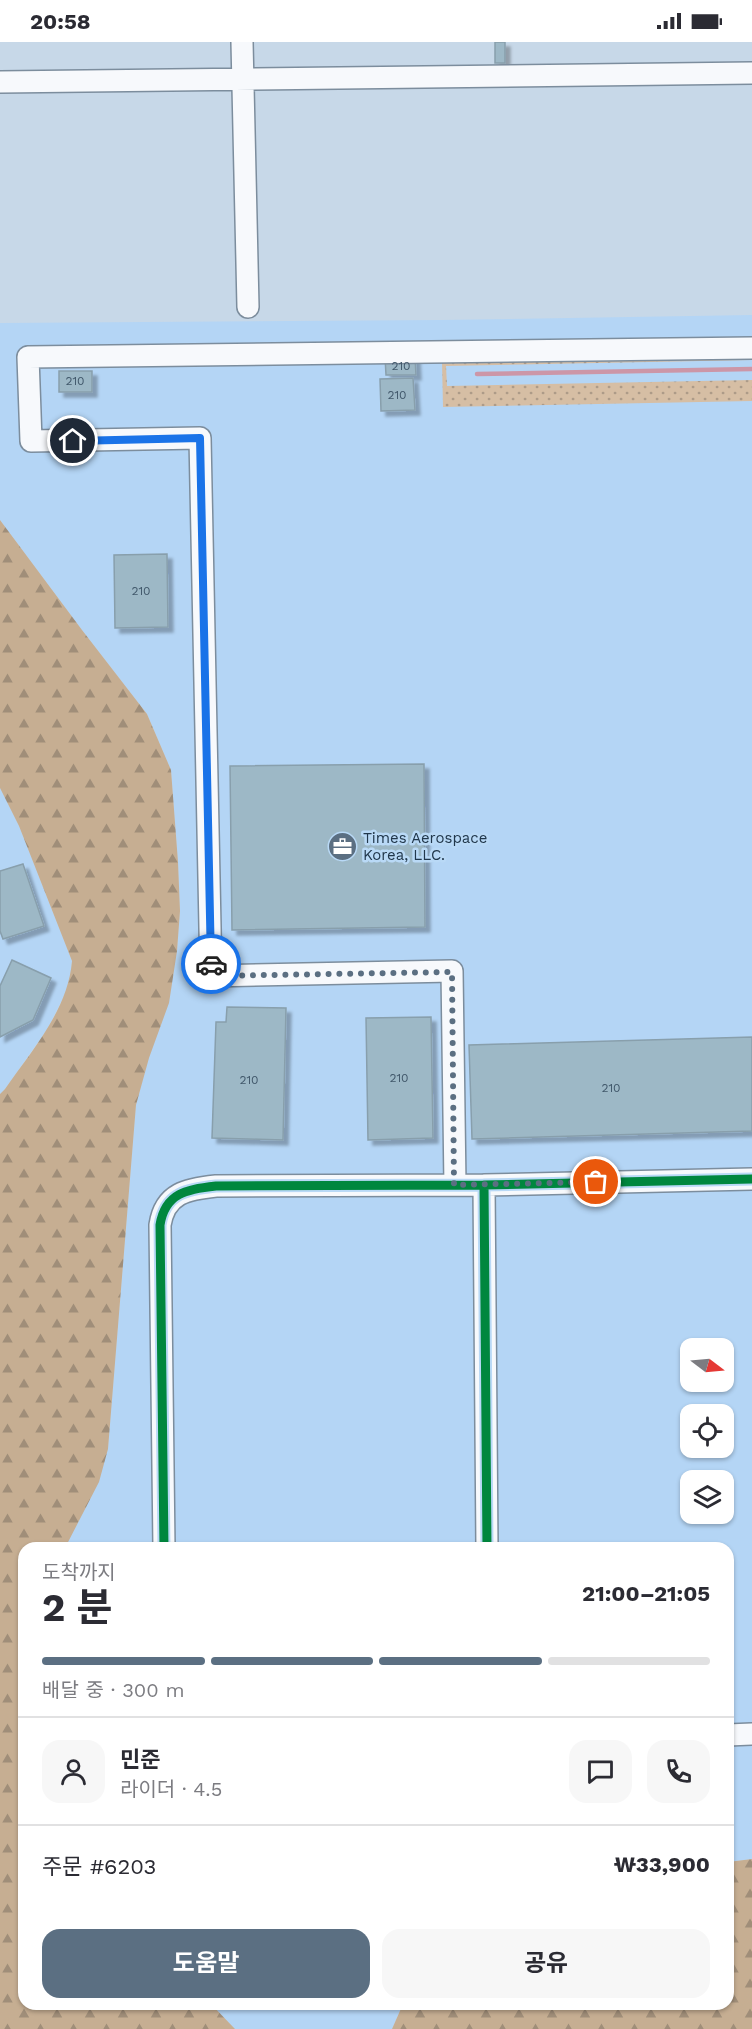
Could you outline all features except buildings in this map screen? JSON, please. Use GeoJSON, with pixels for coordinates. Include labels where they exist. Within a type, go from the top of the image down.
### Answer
{"type":"FeatureCollection","features":[{"type":"Feature","properties":{"kind":"street"},"geometry":{"type":"LineString","coordinates":[[242,42],[248,307]]}},
{"type":"Feature","properties":{"kind":"street"},"geometry":{"type":"LineString","coordinates":[[0,82],[752,73]]}},
{"type":"Feature","properties":{"kind":"street"},"geometry":{"type":"LineString","coordinates":[[454,1185],[452,972],[211,976],[200,438],[31,441],[28,357],[752,348]]}},
{"type":"Feature","properties":{"kind":"street"},"geometry":{"type":"LineString","coordinates":[[164,1542],[159,1249],[162,1213],[166,1204],[185,1191],[216,1186],[484,1185],[752,1179]]}},
{"type":"Feature","properties":{"kind":"street"},"geometry":{"type":"LineString","coordinates":[[484,1185],[487,1542]]}},
{"type":"Feature","properties":{"kind":"street"},"geometry":{"type":"LineString","coordinates":[[734,1735],[752,1734]]}},
{"type":"Feature","properties":{"kind":"shaded area"},"geometry":{"type":"Polygon","coordinates":[[[752,315],[752,1859],[734,1861],[734,1542],[68,1542],[108,1449],[136,1105],[177,951],[180,911],[178,862],[171,770],[147,714],[0,520],[0,323],[752,315]]]}},
{"type":"Feature","properties":{"kind":"shaded area"},"geometry":{"type":"Polygon","coordinates":[[[752,356],[752,360],[446,366],[447,386],[752,380],[752,401],[443,407],[442,362],[752,356]]]}},
{"type":"Feature","properties":{"kind":"shaded area"},"geometry":{"type":"Polygon","coordinates":[[[0,788],[19,826],[72,961],[65,994],[48,1028],[0,1094],[0,788]]]}},
{"type":"Feature","properties":{"kind":"shaded area"},"geometry":{"type":"Polygon","coordinates":[[[217,2010],[400,2010],[392,2029],[235,2029],[217,2010]]]}},
{"type":"Feature","properties":{"kind":"green space"},"geometry":{"type":"Polygon","coordinates":[[[0,520],[147,714],[171,770],[180,911],[169,1003],[149,1058],[136,1105],[108,1449],[99,1482],[68,1542],[18,1542],[18,2010],[217,2010],[235,2029],[0,2029],[0,1094],[37,1044],[56,1013],[64,996],[72,961],[19,826],[0,788],[0,520]]]}},
{"type":"Feature","properties":{"kind":"green space"},"geometry":{"type":"Polygon","coordinates":[[[752,1859],[752,2029],[392,2029],[400,2010],[734,2010],[734,1861],[752,1859]]]}},
{"type":"Feature","properties":{"kind":"waterway"},"geometry":{"type":"LineString","coordinates":[[477,374],[752,369]]}},
{"type":"Feature","properties":{"kind":"cycle path"},"geometry":{"type":"LineString","coordinates":[[164,1542],[160,1225],[163,1214],[172,1199],[187,1191],[216,1186],[484,1185],[752,1179]]}},
{"type":"Feature","properties":{"kind":"cycle path"},"geometry":{"type":"LineString","coordinates":[[484,1185],[487,1542]]}},
{"type":"Feature","properties":{"kind":"way so far"},"geometry":{"type":"LineString","coordinates":[[211,964],[211,976],[452,972],[454,1185],[596,1182]]}},
{"type":"Feature","properties":{"kind":"place","name":"Times Aerospace Korea, LLC."},"geometry":{"type":"Point","coordinates":[342,847]}},
{"type":"Feature","properties":{"kind":"route"},"geometry":{"type":"LineString","coordinates":[[73,441],[200,438],[211,964]]}}]}
